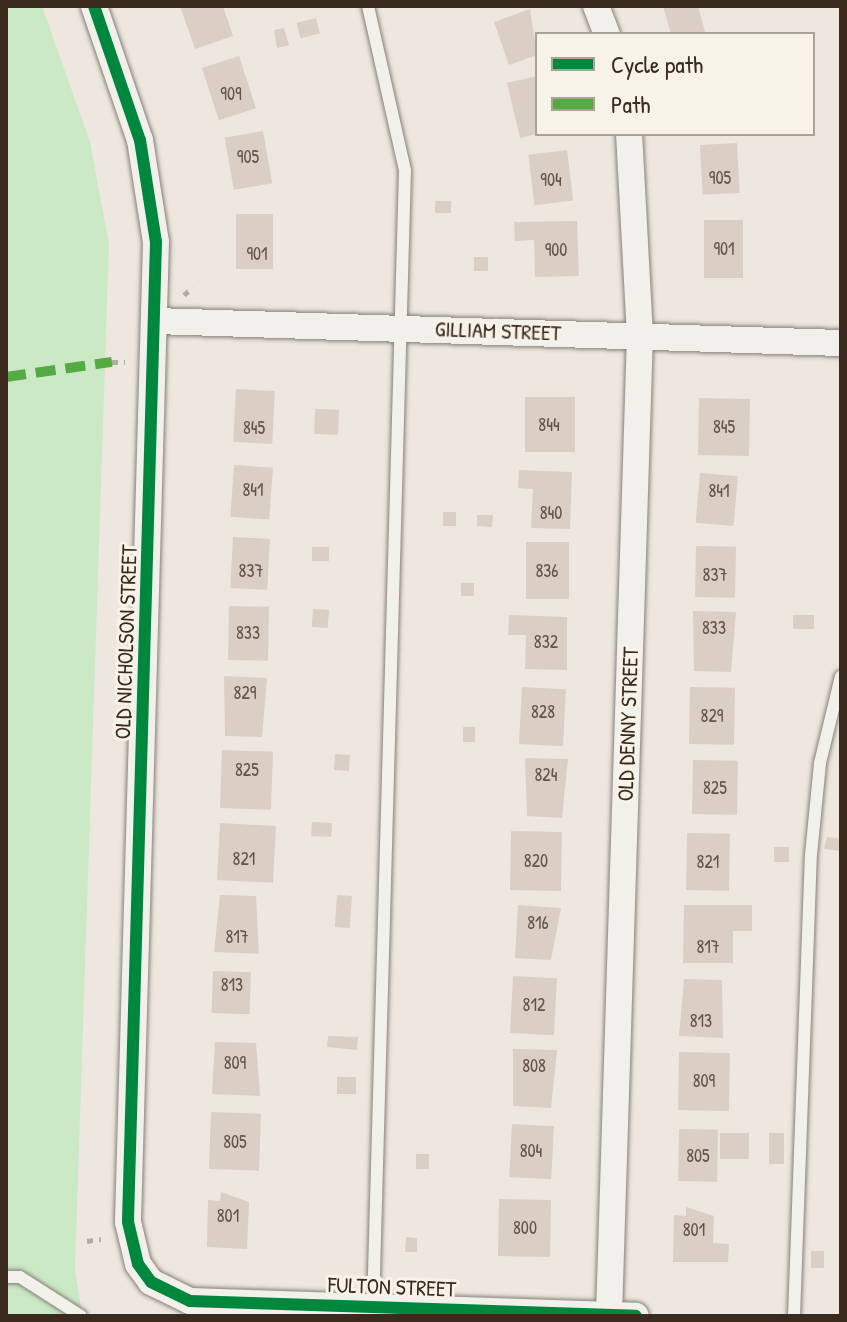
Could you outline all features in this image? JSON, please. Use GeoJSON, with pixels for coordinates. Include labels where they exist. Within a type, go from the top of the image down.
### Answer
{"type":"FeatureCollection","features":[{"type":"Feature","properties":{"kind":"street","name":"OLD NICHOLSON STREET"},"geometry":{"type":"LineString","coordinates":[[94,6],[152,192],[155,321],[128,1222],[128,1239],[151,1282]]}},
{"type":"Feature","properties":{"kind":"street"},"geometry":{"type":"LineString","coordinates":[[596,6],[606,32]]}},
{"type":"Feature","properties":{"kind":"street","name":"OLD DENNY STREET"},"geometry":{"type":"LineString","coordinates":[[609,1315],[640,336],[629,136]]}},
{"type":"Feature","properties":{"kind":"street","name":"GILLIAM STREET"},"geometry":{"type":"LineString","coordinates":[[155,321],[841,343]]}},
{"type":"Feature","properties":{"kind":"street","name":"FULTON STREET"},"geometry":{"type":"LineString","coordinates":[[151,1282],[169,1294],[214,1309],[373,1306],[636,1316]]}},
{"type":"Feature","properties":{"kind":"lane"},"geometry":{"type":"LineString","coordinates":[[368,6],[405,170],[404,328],[373,1306]]}},
{"type":"Feature","properties":{"kind":"lane"},"geometry":{"type":"LineString","coordinates":[[794,1316],[811,855],[820,763],[841,676]]}},
{"type":"Feature","properties":{"kind":"lane"},"geometry":{"type":"LineString","coordinates":[[6,1277],[20,1277],[81,1316]]}},
{"type":"Feature","properties":{"kind":"path"},"geometry":{"type":"LineString","coordinates":[[112,362],[126,362]]}},
{"type":"Feature","properties":{"kind":"path"},"geometry":{"type":"LineString","coordinates":[[87,1241],[101,1239]]}},
{"type":"Feature","properties":{"kind":"green space"},"geometry":{"type":"Polygon","coordinates":[[[6,6],[42,6],[90,142],[109,244],[75,1268],[82,1316],[6,1316],[6,6]]]}},
{"type":"Feature","properties":{"kind":"building"},"geometry":{"type":"Polygon","coordinates":[[[180,6],[223,6],[233,36],[195,49],[180,6]]]}},
{"type":"Feature","properties":{"kind":"building"},"geometry":{"type":"Polygon","coordinates":[[[663,6],[698,6],[705,32],[670,32],[663,6]]]}},
{"type":"Feature","properties":{"kind":"building"},"geometry":{"type":"Polygon","coordinates":[[[530,9],[535,56],[509,65],[494,22],[530,9]]]}},
{"type":"Feature","properties":{"kind":"building"},"geometry":{"type":"Polygon","coordinates":[[[316,18],[320,34],[300,38],[297,23],[316,18]]]}},
{"type":"Feature","properties":{"kind":"building"},"geometry":{"type":"Polygon","coordinates":[[[284,28],[289,45],[277,48],[274,30],[284,28]]]}},
{"type":"Feature","properties":{"kind":"building"},"geometry":{"type":"Polygon","coordinates":[[[239,56],[256,108],[219,120],[202,68],[239,56]]]}},
{"type":"Feature","properties":{"kind":"building"},"geometry":{"type":"Polygon","coordinates":[[[535,76],[535,134],[520,138],[507,83],[535,76]]]}},
{"type":"Feature","properties":{"kind":"building"},"geometry":{"type":"Polygon","coordinates":[[[263,131],[272,183],[234,190],[225,138],[263,131]]]}},
{"type":"Feature","properties":{"kind":"building"},"geometry":{"type":"Polygon","coordinates":[[[737,143],[740,193],[703,195],[700,145],[737,143]]]}},
{"type":"Feature","properties":{"kind":"building"},"geometry":{"type":"Polygon","coordinates":[[[567,150],[573,201],[535,205],[528,155],[567,150]]]}},
{"type":"Feature","properties":{"kind":"building"},"geometry":{"type":"Polygon","coordinates":[[[435,201],[451,201],[451,213],[435,213],[435,201]]]}},
{"type":"Feature","properties":{"kind":"building"},"geometry":{"type":"Polygon","coordinates":[[[236,214],[273,214],[273,269],[236,269],[236,214]]]}},
{"type":"Feature","properties":{"kind":"building"},"geometry":{"type":"Polygon","coordinates":[[[704,220],[743,220],[743,278],[704,278],[704,220]]]}},
{"type":"Feature","properties":{"kind":"building"},"geometry":{"type":"Polygon","coordinates":[[[577,221],[579,276],[535,277],[534,240],[515,241],[514,222],[577,221]]]}},
{"type":"Feature","properties":{"kind":"building"},"geometry":{"type":"Polygon","coordinates":[[[474,257],[488,257],[488,271],[474,271],[474,257]]]}},
{"type":"Feature","properties":{"kind":"building"},"geometry":{"type":"Polygon","coordinates":[[[236,389],[275,391],[272,444],[233,442],[236,389]]]}},
{"type":"Feature","properties":{"kind":"building"},"geometry":{"type":"Polygon","coordinates":[[[525,397],[575,397],[575,452],[525,452],[525,397]]]}},
{"type":"Feature","properties":{"kind":"building"},"geometry":{"type":"Polygon","coordinates":[[[699,398],[750,399],[749,456],[698,455],[699,398]]]}},
{"type":"Feature","properties":{"kind":"building"},"geometry":{"type":"Polygon","coordinates":[[[315,409],[339,410],[338,435],[314,434],[315,409]]]}},
{"type":"Feature","properties":{"kind":"building"},"geometry":{"type":"Polygon","coordinates":[[[234,465],[273,468],[269,520],[230,517],[234,465]]]}},
{"type":"Feature","properties":{"kind":"building"},"geometry":{"type":"Polygon","coordinates":[[[519,470],[572,472],[570,529],[531,528],[533,489],[518,488],[519,470]]]}},
{"type":"Feature","properties":{"kind":"building"},"geometry":{"type":"Polygon","coordinates":[[[700,473],[738,476],[733,526],[696,523],[700,473]]]}},
{"type":"Feature","properties":{"kind":"building"},"geometry":{"type":"Polygon","coordinates":[[[443,512],[456,512],[456,526],[443,526],[443,512]]]}},
{"type":"Feature","properties":{"kind":"building"},"geometry":{"type":"Polygon","coordinates":[[[477,515],[493,515],[492,527],[477,526],[477,515]]]}},
{"type":"Feature","properties":{"kind":"building"},"geometry":{"type":"Polygon","coordinates":[[[233,537],[270,539],[267,590],[230,588],[233,537]]]}},
{"type":"Feature","properties":{"kind":"building"},"geometry":{"type":"Polygon","coordinates":[[[526,542],[569,542],[569,599],[526,599],[526,542]]]}},
{"type":"Feature","properties":{"kind":"building"},"geometry":{"type":"Polygon","coordinates":[[[696,546],[736,547],[735,598],[695,597],[696,546]]]}},
{"type":"Feature","properties":{"kind":"building"},"geometry":{"type":"Polygon","coordinates":[[[312,547],[329,547],[329,561],[312,561],[312,547]]]}},
{"type":"Feature","properties":{"kind":"building"},"geometry":{"type":"Polygon","coordinates":[[[461,583],[474,583],[474,596],[461,596],[461,583]]]}},
{"type":"Feature","properties":{"kind":"building"},"geometry":{"type":"Polygon","coordinates":[[[229,606],[269,607],[268,661],[228,660],[229,606]]]}},
{"type":"Feature","properties":{"kind":"building"},"geometry":{"type":"Polygon","coordinates":[[[313,609],[329,610],[328,628],[312,627],[313,609]]]}},
{"type":"Feature","properties":{"kind":"building"},"geometry":{"type":"Polygon","coordinates":[[[693,611],[736,612],[731,672],[694,671],[693,611]]]}},
{"type":"Feature","properties":{"kind":"building"},"geometry":{"type":"Polygon","coordinates":[[[509,615],[567,617],[567,670],[525,669],[526,635],[508,635],[509,615]]]}},
{"type":"Feature","properties":{"kind":"building"},"geometry":{"type":"Polygon","coordinates":[[[793,615],[814,615],[814,629],[793,629],[793,615]]]}},
{"type":"Feature","properties":{"kind":"building"},"geometry":{"type":"Polygon","coordinates":[[[224,676],[267,678],[262,737],[225,736],[224,676]]]}},
{"type":"Feature","properties":{"kind":"building"},"geometry":{"type":"Polygon","coordinates":[[[522,687],[566,689],[563,746],[519,744],[522,687]]]}},
{"type":"Feature","properties":{"kind":"building"},"geometry":{"type":"Polygon","coordinates":[[[690,687],[735,688],[734,745],[689,744],[690,687]]]}},
{"type":"Feature","properties":{"kind":"building"},"geometry":{"type":"Polygon","coordinates":[[[463,727],[475,727],[475,742],[463,742],[463,727]]]}},
{"type":"Feature","properties":{"kind":"building"},"geometry":{"type":"Polygon","coordinates":[[[222,750],[273,752],[271,810],[220,808],[222,750]]]}},
{"type":"Feature","properties":{"kind":"building"},"geometry":{"type":"Polygon","coordinates":[[[335,754],[350,755],[349,771],[334,770],[335,754]]]}},
{"type":"Feature","properties":{"kind":"building"},"geometry":{"type":"Polygon","coordinates":[[[525,758],[568,759],[562,818],[527,816],[525,758]]]}},
{"type":"Feature","properties":{"kind":"building"},"geometry":{"type":"Polygon","coordinates":[[[693,760],[738,761],[737,815],[692,814],[693,760]]]}},
{"type":"Feature","properties":{"kind":"building"},"geometry":{"type":"Polygon","coordinates":[[[312,822],[332,823],[331,837],[311,836],[312,822]]]}},
{"type":"Feature","properties":{"kind":"building"},"geometry":{"type":"Polygon","coordinates":[[[220,823],[276,826],[273,883],[217,880],[220,823]]]}},
{"type":"Feature","properties":{"kind":"building"},"geometry":{"type":"Polygon","coordinates":[[[511,831],[562,832],[561,891],[510,890],[511,831]]]}},
{"type":"Feature","properties":{"kind":"building"},"geometry":{"type":"Polygon","coordinates":[[[687,833],[730,834],[729,891],[686,890],[687,833]]]}},
{"type":"Feature","properties":{"kind":"building"},"geometry":{"type":"Polygon","coordinates":[[[827,837],[841,839],[840,851],[824,849],[827,837]]]}},
{"type":"Feature","properties":{"kind":"building"},"geometry":{"type":"Polygon","coordinates":[[[774,847],[789,847],[789,862],[774,862],[774,847]]]}},
{"type":"Feature","properties":{"kind":"building"},"geometry":{"type":"Polygon","coordinates":[[[220,895],[256,896],[259,954],[214,952],[220,895]]]}},
{"type":"Feature","properties":{"kind":"building"},"geometry":{"type":"Polygon","coordinates":[[[337,895],[352,896],[350,928],[335,927],[337,895]]]}},
{"type":"Feature","properties":{"kind":"building"},"geometry":{"type":"Polygon","coordinates":[[[518,905],[561,908],[551,960],[515,958],[518,905]]]}},
{"type":"Feature","properties":{"kind":"building"},"geometry":{"type":"Polygon","coordinates":[[[684,905],[752,905],[752,931],[733,931],[733,963],[683,963],[684,905]]]}},
{"type":"Feature","properties":{"kind":"building"},"geometry":{"type":"Polygon","coordinates":[[[213,971],[251,972],[250,1014],[212,1013],[213,971]]]}},
{"type":"Feature","properties":{"kind":"building"},"geometry":{"type":"Polygon","coordinates":[[[513,976],[557,978],[554,1035],[510,1033],[513,976]]]}},
{"type":"Feature","properties":{"kind":"building"},"geometry":{"type":"Polygon","coordinates":[[[684,979],[722,980],[723,1038],[679,1036],[684,979]]]}},
{"type":"Feature","properties":{"kind":"building"},"geometry":{"type":"Polygon","coordinates":[[[328,1036],[358,1037],[357,1050],[327,1047],[328,1036]]]}},
{"type":"Feature","properties":{"kind":"building"},"geometry":{"type":"Polygon","coordinates":[[[215,1042],[256,1043],[260,1096],[212,1094],[215,1042]]]}},
{"type":"Feature","properties":{"kind":"building"},"geometry":{"type":"Polygon","coordinates":[[[513,1049],[557,1050],[551,1108],[513,1106],[513,1049]]]}},
{"type":"Feature","properties":{"kind":"building"},"geometry":{"type":"Polygon","coordinates":[[[679,1052],[730,1053],[729,1111],[678,1110],[679,1052]]]}},
{"type":"Feature","properties":{"kind":"building"},"geometry":{"type":"Polygon","coordinates":[[[337,1077],[356,1077],[356,1094],[337,1094],[337,1077]]]}},
{"type":"Feature","properties":{"kind":"building"},"geometry":{"type":"Polygon","coordinates":[[[211,1112],[261,1114],[259,1171],[209,1169],[211,1112]]]}},
{"type":"Feature","properties":{"kind":"building"},"geometry":{"type":"Polygon","coordinates":[[[512,1124],[554,1126],[551,1179],[509,1177],[512,1124]]]}},
{"type":"Feature","properties":{"kind":"building"},"geometry":{"type":"Polygon","coordinates":[[[679,1129],[718,1130],[717,1182],[678,1181],[679,1129]]]}},
{"type":"Feature","properties":{"kind":"building"},"geometry":{"type":"Polygon","coordinates":[[[720,1133],[749,1133],[749,1159],[720,1159],[720,1133]]]}},
{"type":"Feature","properties":{"kind":"building"},"geometry":{"type":"Polygon","coordinates":[[[769,1133],[784,1133],[784,1164],[769,1164],[769,1133]]]}},
{"type":"Feature","properties":{"kind":"building"},"geometry":{"type":"Polygon","coordinates":[[[416,1154],[429,1154],[429,1169],[416,1169],[416,1154]]]}},
{"type":"Feature","properties":{"kind":"building"},"geometry":{"type":"Polygon","coordinates":[[[221,1192],[249,1202],[247,1249],[207,1247],[208,1200],[220,1201],[221,1192]]]}},
{"type":"Feature","properties":{"kind":"building"},"geometry":{"type":"Polygon","coordinates":[[[499,1199],[551,1200],[550,1257],[498,1256],[499,1199]]]}},
{"type":"Feature","properties":{"kind":"building"},"geometry":{"type":"Polygon","coordinates":[[[686,1207],[714,1216],[713,1243],[729,1244],[728,1262],[673,1262],[674,1215],[686,1216],[686,1207]]]}},
{"type":"Feature","properties":{"kind":"building"},"geometry":{"type":"Polygon","coordinates":[[[406,1237],[417,1238],[417,1252],[405,1252],[406,1237]]]}},
{"type":"Feature","properties":{"kind":"building"},"geometry":{"type":"Polygon","coordinates":[[[811,1251],[824,1251],[824,1268],[811,1268],[811,1251]]]}},
{"type":"Feature","properties":{"kind":"marked path"},"geometry":{"type":"LineString","coordinates":[[6,377],[112,362]]}},
{"type":"Feature","properties":{"kind":"cycle path"},"geometry":{"type":"LineString","coordinates":[[94,6],[140,140],[156,242],[128,1222],[138,1264],[151,1282],[190,1301],[636,1316]]}}]}
